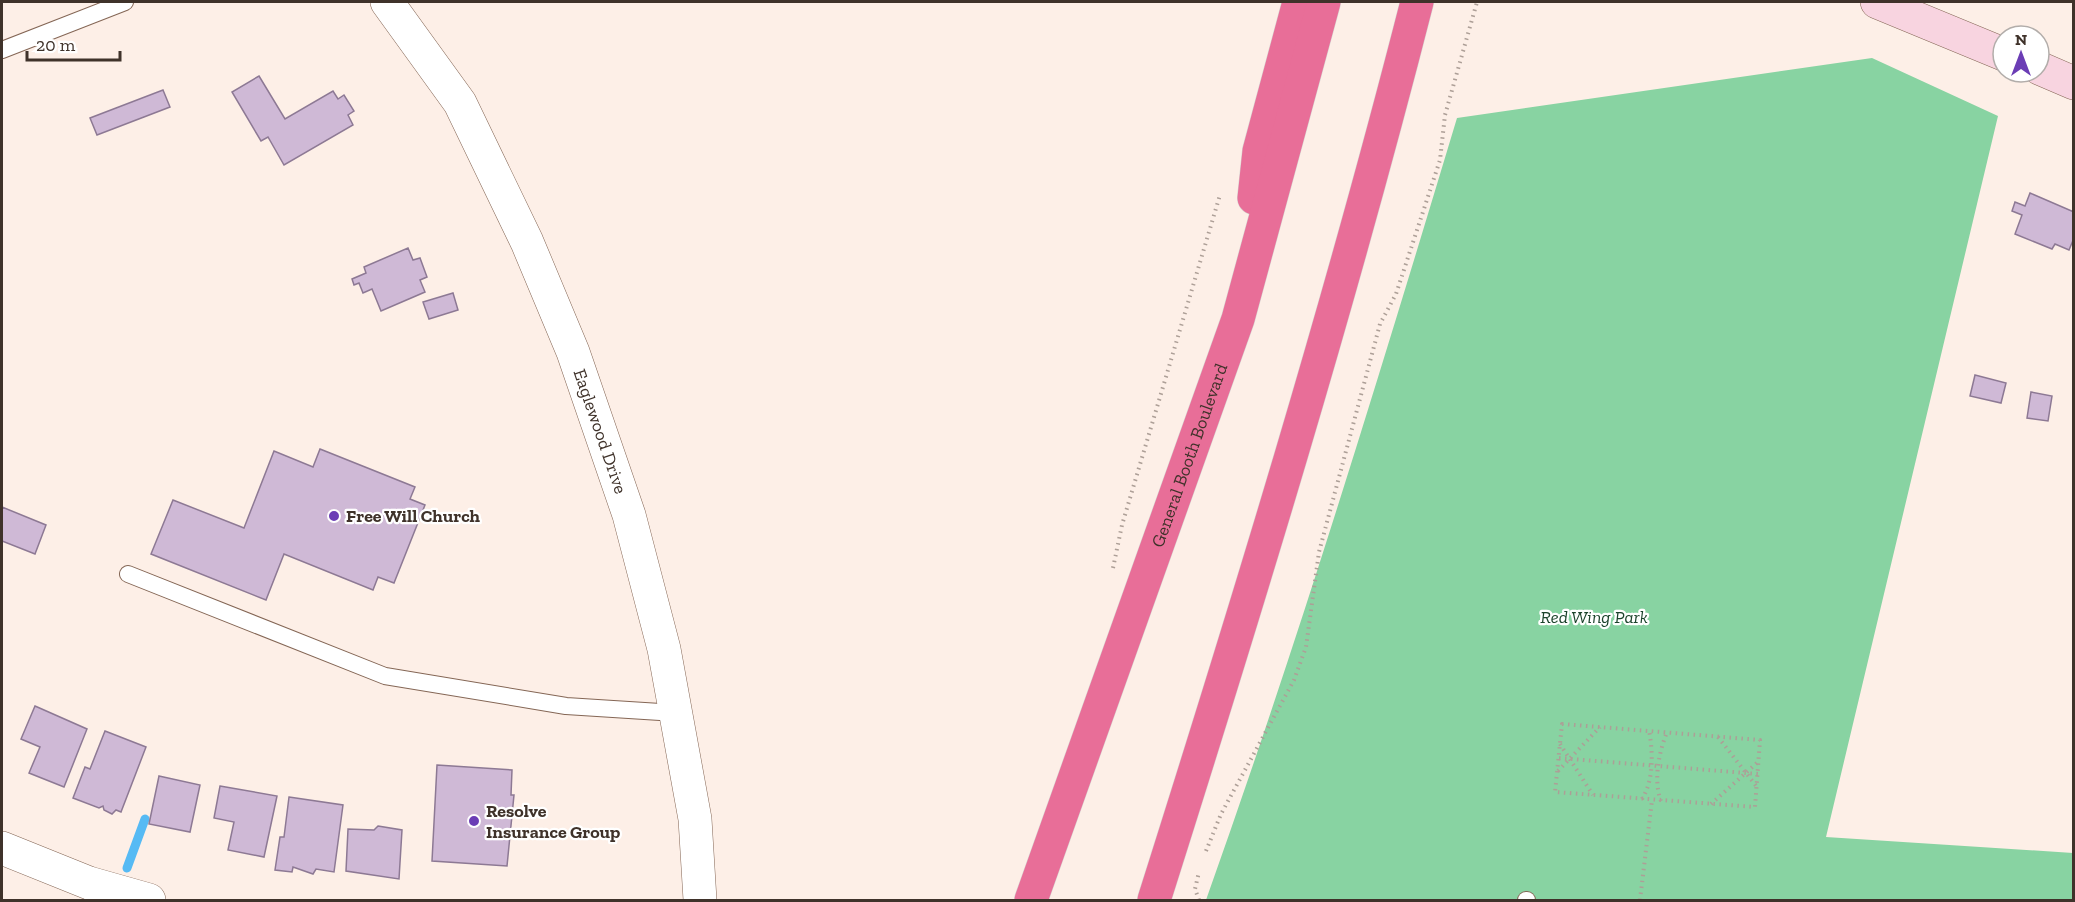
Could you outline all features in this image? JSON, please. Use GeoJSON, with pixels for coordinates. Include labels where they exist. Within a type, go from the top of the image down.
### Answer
{"type":"FeatureCollection","features":[{"type":"Feature","properties":{"kind":"highway"},"geometry":{"type":"LineString","coordinates":[[1244,299],[1259,151],[1299,2]]}},
{"type":"Feature","properties":{"kind":"highway","name":"General Booth Boulevard"},"geometry":{"type":"LineString","coordinates":[[1030,900],[1244,299],[1324,2]]}},
{"type":"Feature","properties":{"kind":"highway"},"geometry":{"type":"LineString","coordinates":[[1154,900],[1243,619],[1375,168],[1417,2]]}},
{"type":"Feature","properties":{"kind":"street","name":"Eaglewood Drive"},"geometry":{"type":"LineString","coordinates":[[387,2],[460,103],[527,242],[573,352],[629,514],[664,649],[695,819],[700,900]]}},
{"type":"Feature","properties":{"kind":"street"},"geometry":{"type":"LineString","coordinates":[[1877,2],[1991,49]]}},
{"type":"Feature","properties":{"kind":"street"},"geometry":{"type":"LineString","coordinates":[[2051,73],[2073,82]]}},
{"type":"Feature","properties":{"kind":"street"},"geometry":{"type":"LineString","coordinates":[[2,848],[89,883],[149,900]]}},
{"type":"Feature","properties":{"kind":"lane"},"geometry":{"type":"LineString","coordinates":[[2,50],[125,2]]}},
{"type":"Feature","properties":{"kind":"lane"},"geometry":{"type":"LineString","coordinates":[[128,574],[385,676],[566,706],[676,713]]}},
{"type":"Feature","properties":{"kind":"path"},"geometry":{"type":"LineString","coordinates":[[1203,859],[1221,814],[1294,680],[1306,647],[1319,552],[1380,324],[1396,294],[1440,160],[1445,115],[1477,2]]}},
{"type":"Feature","properties":{"kind":"path"},"geometry":{"type":"LineString","coordinates":[[1112,571],[1122,525],[1221,192]]}},
{"type":"Feature","properties":{"kind":"path"},"geometry":{"type":"LineString","coordinates":[[1562,724],[1600,727],[1760,740],[1755,807],[1556,792],[1562,724]]}},
{"type":"Feature","properties":{"kind":"path"},"geometry":{"type":"LineString","coordinates":[[1557,771],[1600,727]]}},
{"type":"Feature","properties":{"kind":"path"},"geometry":{"type":"LineString","coordinates":[[1642,799],[1647,792],[1652,766],[1649,730]]}},
{"type":"Feature","properties":{"kind":"path"},"geometry":{"type":"LineString","coordinates":[[1661,801],[1658,792],[1659,766],[1667,732]]}},
{"type":"Feature","properties":{"kind":"path"},"geometry":{"type":"LineString","coordinates":[[1717,736],[1756,787]]}},
{"type":"Feature","properties":{"kind":"path"},"geometry":{"type":"LineString","coordinates":[[1560,743],[1593,795]]}},
{"type":"Feature","properties":{"kind":"path"},"geometry":{"type":"LineString","coordinates":[[1559,758],[1758,774]]}},
{"type":"Feature","properties":{"kind":"path"},"geometry":{"type":"LineString","coordinates":[[1711,804],[1759,761]]}},
{"type":"Feature","properties":{"kind":"path"},"geometry":{"type":"LineString","coordinates":[[1640,900],[1652,800]]}},
{"type":"Feature","properties":{"kind":"path"},"geometry":{"type":"LineString","coordinates":[[1199,900],[1195,889],[1200,869]]}},
{"type":"Feature","properties":{"kind":"green space","name":"Red Wing Park"},"geometry":{"type":"Polygon","coordinates":[[[1872,58],[1998,116],[1826,837],[2073,853],[2073,900],[1206,900],[1305,608],[1457,118],[1872,58]]]}},
{"type":"Feature","properties":{"kind":"building"},"geometry":{"type":"Polygon","coordinates":[[[259,76],[285,119],[333,91],[338,99],[344,95],[354,111],[348,115],[353,125],[284,165],[268,137],[261,141],[232,92],[259,76]]]}},
{"type":"Feature","properties":{"kind":"building"},"geometry":{"type":"Polygon","coordinates":[[[163,90],[170,107],[97,135],[90,118],[163,90]]]}},
{"type":"Feature","properties":{"kind":"building"},"geometry":{"type":"Polygon","coordinates":[[[2030,193],[2074,212],[2074,238],[2069,250],[2055,244],[2052,249],[2015,234],[2022,215],[2012,211],[2015,202],[2025,206],[2030,193]]]}},
{"type":"Feature","properties":{"kind":"building"},"geometry":{"type":"Polygon","coordinates":[[[408,248],[413,260],[420,258],[427,277],[420,280],[425,292],[381,311],[372,289],[363,293],[359,283],[354,285],[352,279],[366,273],[364,267],[408,248]]]}},
{"type":"Feature","properties":{"kind":"building"},"geometry":{"type":"Polygon","coordinates":[[[453,293],[458,310],[429,319],[423,302],[453,293]]]}},
{"type":"Feature","properties":{"kind":"building"},"geometry":{"type":"Polygon","coordinates":[[[1975,375],[2006,383],[2001,403],[1970,396],[1975,375]]]}},
{"type":"Feature","properties":{"kind":"building"},"geometry":{"type":"Polygon","coordinates":[[[2031,392],[2052,396],[2048,421],[2027,418],[2031,392]]]}},
{"type":"Feature","properties":{"kind":"building","name":"Free Will Church"},"geometry":{"type":"Polygon","coordinates":[[[320,449],[415,487],[410,499],[425,505],[394,583],[378,577],[373,590],[284,554],[266,600],[151,554],[173,500],[244,528],[274,451],[313,467],[320,449]]]}},
{"type":"Feature","properties":{"kind":"building"},"geometry":{"type":"Polygon","coordinates":[[[2,507],[46,525],[35,554],[2,541],[2,507]]]}},
{"type":"Feature","properties":{"kind":"building"},"geometry":{"type":"Polygon","coordinates":[[[35,706],[87,729],[64,787],[29,773],[40,747],[21,739],[35,706]]]}},
{"type":"Feature","properties":{"kind":"building"},"geometry":{"type":"Polygon","coordinates":[[[105,731],[146,747],[121,812],[116,810],[112,814],[104,810],[103,806],[99,808],[73,798],[85,767],[90,769],[105,731]]]}},
{"type":"Feature","properties":{"kind":"building"},"geometry":{"type":"Polygon","coordinates":[[[437,765],[512,770],[511,795],[514,795],[507,866],[432,861],[437,765]]]}},
{"type":"Feature","properties":{"kind":"building"},"geometry":{"type":"Polygon","coordinates":[[[159,776],[200,785],[190,832],[149,824],[159,776]]]}},
{"type":"Feature","properties":{"kind":"building"},"geometry":{"type":"Polygon","coordinates":[[[220,786],[277,796],[264,857],[228,850],[234,822],[214,818],[220,786]]]}},
{"type":"Feature","properties":{"kind":"building"},"geometry":{"type":"Polygon","coordinates":[[[289,797],[343,805],[334,872],[316,869],[313,874],[293,867],[292,872],[275,870],[280,837],[284,837],[289,797]]]}},
{"type":"Feature","properties":{"kind":"building"},"geometry":{"type":"Polygon","coordinates":[[[378,826],[402,830],[399,879],[346,871],[348,829],[374,830],[378,826]]]}},
{"type":"Feature","properties":{"kind":"waterway"},"geometry":{"type":"LineString","coordinates":[[127,868],[145,819]]}},
{"type":"Feature","properties":{"kind":"place","name":"Free Will Church"},"geometry":{"type":"Point","coordinates":[334,516]}},
{"type":"Feature","properties":{"kind":"place","name":"Resolve Insurance Group"},"geometry":{"type":"Point","coordinates":[474,821]}}]}
